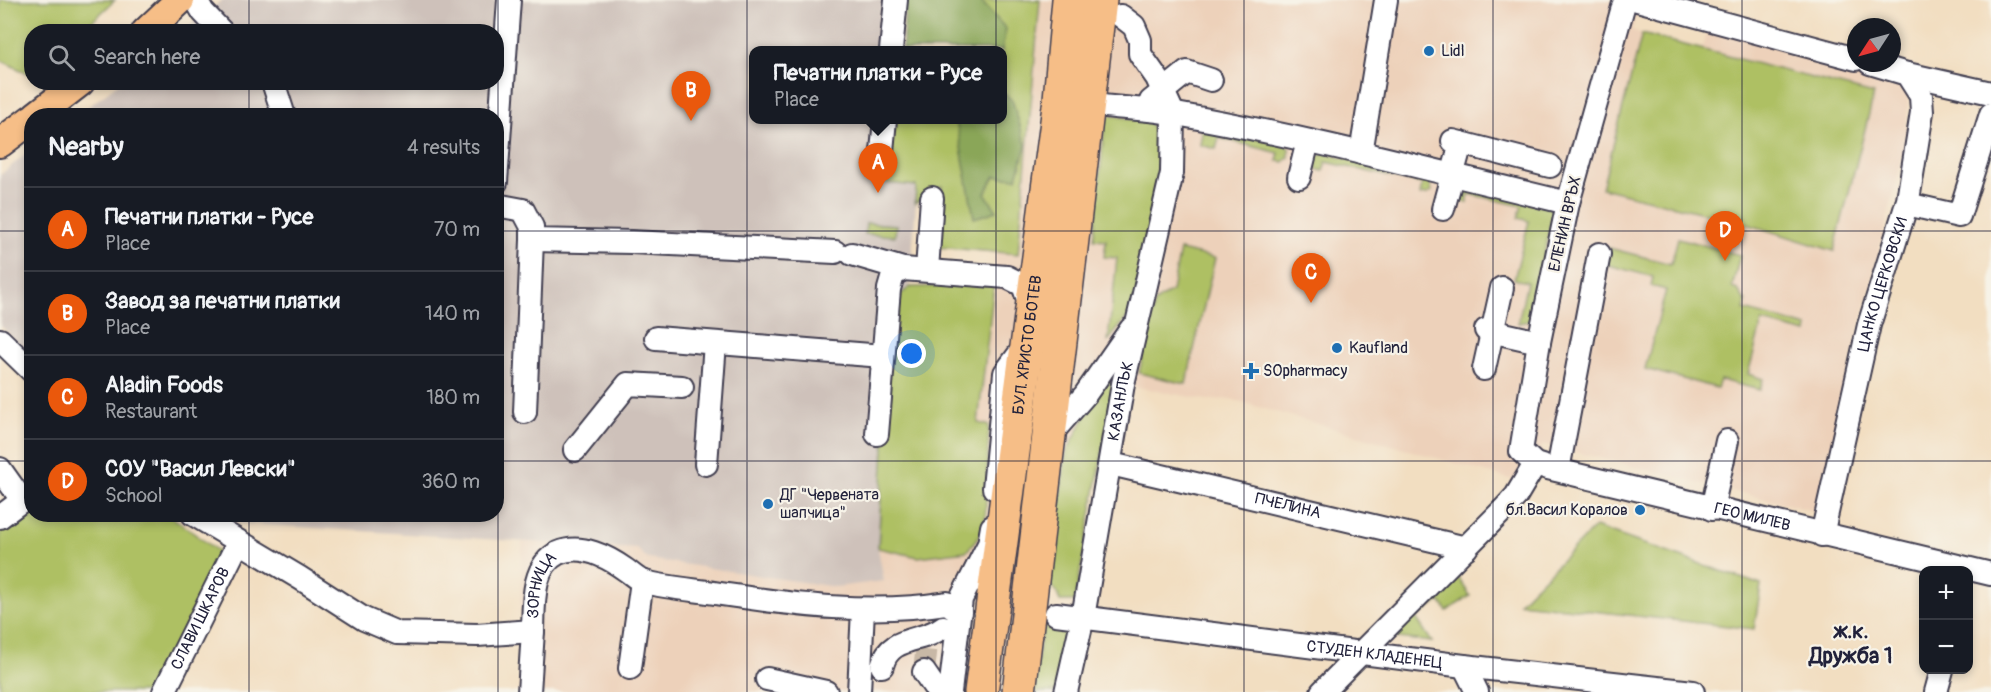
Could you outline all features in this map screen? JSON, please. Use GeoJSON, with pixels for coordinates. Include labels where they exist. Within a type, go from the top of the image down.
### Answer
{"type":"FeatureCollection","features":[{"type":"Feature","properties":{"kind":"highway","name":"БУЛ. ХРИСТО БОТЕВ"},"geometry":{"type":"LineString","coordinates":[[1019,692],[1089,104],[1107,8]]}},
{"type":"Feature","properties":{"kind":"highway","name":"БУЛ. ХРИСТО БОТЕВ"},"geometry":{"type":"LineString","coordinates":[[981,692],[1050,176],[1107,8]]}},
{"type":"Feature","properties":{"kind":"main road"},"geometry":{"type":"LineString","coordinates":[[154,24],[180,0]]}},
{"type":"Feature","properties":{"kind":"main road"},"geometry":{"type":"LineString","coordinates":[[46,108],[70,90]]}},
{"type":"Feature","properties":{"kind":"main road"},"geometry":{"type":"LineString","coordinates":[[0,143],[24,125]]}},
{"type":"Feature","properties":{"kind":"street"},"geometry":{"type":"LineString","coordinates":[[196,0],[214,24]]}},
{"type":"Feature","properties":{"kind":"street"},"geometry":{"type":"LineString","coordinates":[[504,70],[509,0]]}},
{"type":"Feature","properties":{"kind":"street"},"geometry":{"type":"LineString","coordinates":[[891,46],[896,0]]}},
{"type":"Feature","properties":{"kind":"street"},"geometry":{"type":"LineString","coordinates":[[1361,153],[1386,0]]}},
{"type":"Feature","properties":{"kind":"street","name":"ЕЛЕНИН ВРЪХ"},"geometry":{"type":"LineString","coordinates":[[1322,692],[1516,496],[1528,457],[1539,342],[1568,203],[1625,0]]}},
{"type":"Feature","properties":{"kind":"street"},"geometry":{"type":"LineString","coordinates":[[1637,0],[1847,57]]}},
{"type":"Feature","properties":{"kind":"street"},"geometry":{"type":"LineString","coordinates":[[1107,8],[1140,40],[1140,54],[1168,103]]}},
{"type":"Feature","properties":{"kind":"street"},"geometry":{"type":"LineString","coordinates":[[1168,103],[1187,72],[1211,80]]}},
{"type":"Feature","properties":{"kind":"street"},"geometry":{"type":"LineString","coordinates":[[1900,72],[1991,93]]}},
{"type":"Feature","properties":{"kind":"street","name":"ЦАНКО ЦЕРКОВСКИ"},"geometry":{"type":"LineString","coordinates":[[1822,535],[1869,325],[1907,204],[1922,112],[1921,96],[1907,74]]}},
{"type":"Feature","properties":{"kind":"street"},"geometry":{"type":"LineString","coordinates":[[274,90],[276,108]]}},
{"type":"Feature","properties":{"kind":"street"},"geometry":{"type":"LineString","coordinates":[[501,108],[503,90]]}},
{"type":"Feature","properties":{"kind":"street"},"geometry":{"type":"LineString","coordinates":[[1089,104],[1130,107],[1168,103],[1308,141],[1568,203]]}},
{"type":"Feature","properties":{"kind":"street","name":"КАЗАНЛЪК"},"geometry":{"type":"LineString","coordinates":[[1066,692],[1083,617],[1123,384],[1172,173],[1168,103]]}},
{"type":"Feature","properties":{"kind":"street"},"geometry":{"type":"LineString","coordinates":[[1907,204],[1959,216],[1991,114]]}},
{"type":"Feature","properties":{"kind":"street"},"geometry":{"type":"LineString","coordinates":[[881,162],[885,124]]}},
{"type":"Feature","properties":{"kind":"street"},"geometry":{"type":"LineString","coordinates":[[1299,177],[1308,141]]}},
{"type":"Feature","properties":{"kind":"street"},"geometry":{"type":"LineString","coordinates":[[1443,209],[1457,142],[1550,166]]}},
{"type":"Feature","properties":{"kind":"street"},"geometry":{"type":"LineString","coordinates":[[1007,277],[1029,253],[1037,199],[1042,184],[1050,176]]}},
{"type":"Feature","properties":{"kind":"street"},"geometry":{"type":"LineString","coordinates":[[927,270],[933,198]]}},
{"type":"Feature","properties":{"kind":"street"},"geometry":{"type":"LineString","coordinates":[[504,206],[524,210],[532,227],[525,412]]}},
{"type":"Feature","properties":{"kind":"street"},"geometry":{"type":"LineString","coordinates":[[532,240],[631,242],[844,253],[903,269],[1007,277],[1023,285],[1029,326],[1005,373],[989,544],[961,599],[938,630],[937,684]]}},
{"type":"Feature","properties":{"kind":"street"},"geometry":{"type":"LineString","coordinates":[[1558,470],[1599,254]]}},
{"type":"Feature","properties":{"kind":"street"},"geometry":{"type":"LineString","coordinates":[[877,434],[889,289],[894,275],[903,269]]}},
{"type":"Feature","properties":{"kind":"street"},"geometry":{"type":"LineString","coordinates":[[1484,369],[1490,331],[1502,288]]}},
{"type":"Feature","properties":{"kind":"street"},"geometry":{"type":"LineString","coordinates":[[1050,435],[1085,395],[1139,319]]}},
{"type":"Feature","properties":{"kind":"street"},"geometry":{"type":"LineString","coordinates":[[1490,331],[1539,342]]}},
{"type":"Feature","properties":{"kind":"street"},"geometry":{"type":"LineString","coordinates":[[656,338],[884,356]]}},
{"type":"Feature","properties":{"kind":"street"},"geometry":{"type":"LineString","coordinates":[[0,340],[24,363]]}},
{"type":"Feature","properties":{"kind":"street"},"geometry":{"type":"LineString","coordinates":[[706,464],[715,343]]}},
{"type":"Feature","properties":{"kind":"street"},"geometry":{"type":"LineString","coordinates":[[575,450],[628,384],[682,387]]}},
{"type":"Feature","properties":{"kind":"street"},"geometry":{"type":"LineString","coordinates":[[1712,509],[1727,441]]}},
{"type":"Feature","properties":{"kind":"street","name":"ГЕО МИЛЕВ"},"geometry":{"type":"LineString","coordinates":[[1528,457],[1558,470],[1954,566]]}},
{"type":"Feature","properties":{"kind":"street","name":"ПЧЕЛИНА"},"geometry":{"type":"LineString","coordinates":[[1111,464],[1466,548]]}},
{"type":"Feature","properties":{"kind":"street"},"geometry":{"type":"LineString","coordinates":[[0,469],[24,494]]}},
{"type":"Feature","properties":{"kind":"street"},"geometry":{"type":"LineString","coordinates":[[0,517],[24,499]]}},
{"type":"Feature","properties":{"kind":"street","name":"ЗОРНИЦА"},"geometry":{"type":"LineString","coordinates":[[205,522],[300,578],[364,620],[397,633],[477,635],[533,631],[539,576],[545,563],[558,553],[579,550],[605,556],[642,581],[801,606],[863,609],[947,603],[938,630]]}},
{"type":"Feature","properties":{"kind":"street"},"geometry":{"type":"LineString","coordinates":[[928,606],[978,564],[1001,535]]}},
{"type":"Feature","properties":{"kind":"street","name":"СЛАВИ ШКАРОВ"},"geometry":{"type":"LineString","coordinates":[[164,692],[238,543]]}},
{"type":"Feature","properties":{"kind":"street"},"geometry":{"type":"LineString","coordinates":[[1023,654],[1043,621],[1056,614],[1047,600],[1034,558]]}},
{"type":"Feature","properties":{"kind":"street","name":"ГЕО МИЛЕВ"},"geometry":{"type":"LineString","coordinates":[[1973,570],[1991,574]]}},
{"type":"Feature","properties":{"kind":"street"},"geometry":{"type":"LineString","coordinates":[[630,668],[642,581]]}},
{"type":"Feature","properties":{"kind":"street"},"geometry":{"type":"LineString","coordinates":[[859,692],[863,609]]}},
{"type":"Feature","properties":{"kind":"street","name":"СТУДЕН КЛАДЕНЕЦ"},"geometry":{"type":"LineString","coordinates":[[1056,614],[1604,686],[1693,692]]}},
{"type":"Feature","properties":{"kind":"street"},"geometry":{"type":"LineString","coordinates":[[882,666],[884,656],[893,646],[938,630]]}},
{"type":"Feature","properties":{"kind":"street"},"geometry":{"type":"LineString","coordinates":[[529,692],[533,631]]}},
{"type":"Feature","properties":{"kind":"street"},"geometry":{"type":"LineString","coordinates":[[1464,666],[1477,692]]}},
{"type":"Feature","properties":{"kind":"street"},"geometry":{"type":"LineString","coordinates":[[1936,692],[1941,674]]}},
{"type":"Feature","properties":{"kind":"street"},"geometry":{"type":"LineString","coordinates":[[767,679],[826,692]]}},
{"type":"Feature","properties":{"kind":"shaded area"},"geometry":{"type":"Polygon","coordinates":[[[222,0],[886,0],[900,46],[749,46],[749,124],[893,124],[886,183],[917,186],[910,287],[893,301],[878,548],[884,581],[836,587],[648,559],[637,549],[235,522],[504,522],[504,108],[86,108],[110,90],[504,90],[504,24],[193,24],[222,0]]]}},
{"type":"Feature","properties":{"kind":"shaded area"},"geometry":{"type":"Polygon","coordinates":[[[1040,0],[1641,0],[1632,30],[1642,34],[1702,49],[1708,24],[1847,60],[1847,72],[1893,72],[1906,88],[1908,98],[1905,149],[1852,358],[1818,512],[1543,444],[1524,483],[1231,399],[1207,400],[1115,383],[1114,363],[1066,453],[978,423],[992,318],[995,252],[1018,254],[1040,0]]]}},
{"type":"Feature","properties":{"kind":"shaded area"},"geometry":{"type":"Polygon","coordinates":[[[24,156],[24,350],[0,325],[0,175],[24,156]]]}},
{"type":"Feature","properties":{"kind":"shaded area"},"geometry":{"type":"Polygon","coordinates":[[[985,528],[955,692],[529,692],[532,653],[519,642],[522,542],[562,544],[624,539],[884,581],[878,548],[918,557],[985,528]]]}},
{"type":"Feature","properties":{"kind":"green space"},"geometry":{"type":"Polygon","coordinates":[[[0,0],[115,0],[89,24],[24,24],[24,72],[0,60],[0,0]]]}},
{"type":"Feature","properties":{"kind":"green space"},"geometry":{"type":"Polygon","coordinates":[[[906,0],[1040,0],[1018,254],[937,247],[942,186],[915,203],[916,186],[886,183],[895,124],[1007,124],[1007,46],[902,46],[906,0]]]}},
{"type":"Feature","properties":{"kind":"green space"},"geometry":{"type":"Polygon","coordinates":[[[906,0],[980,0],[1006,29],[1003,46],[902,46],[906,0]]]}},
{"type":"Feature","properties":{"kind":"green space"},"geometry":{"type":"Polygon","coordinates":[[[1642,34],[1874,94],[1834,251],[1744,223],[1602,188],[1642,34]]]}},
{"type":"Feature","properties":{"kind":"green space"},"geometry":{"type":"Polygon","coordinates":[[[1007,96],[1012,100],[1026,145],[1017,178],[995,176],[985,193],[997,211],[974,218],[957,124],[1007,124],[1007,96]]]}},
{"type":"Feature","properties":{"kind":"green space"},"geometry":{"type":"Polygon","coordinates":[[[1110,115],[1149,122],[1156,132],[1161,149],[1136,307],[1108,341],[1117,258],[1104,257],[1106,240],[1094,239],[1105,120],[1110,115]]]}},
{"type":"Feature","properties":{"kind":"green space"},"geometry":{"type":"Polygon","coordinates":[[[1203,126],[1283,144],[1289,148],[1289,157],[1284,162],[1277,161],[1279,153],[1219,138],[1216,149],[1200,145],[1203,126]]]}},
{"type":"Feature","properties":{"kind":"green space"},"geometry":{"type":"Polygon","coordinates":[[[1323,153],[1428,179],[1432,191],[1420,195],[1422,184],[1326,162],[1323,171],[1315,169],[1314,159],[1323,153]]]}},
{"type":"Feature","properties":{"kind":"green space"},"geometry":{"type":"Polygon","coordinates":[[[1463,187],[1551,208],[1553,212],[1530,321],[1518,323],[1527,282],[1514,279],[1529,221],[1518,218],[1522,206],[1469,194],[1467,203],[1457,199],[1463,187]]]}},
{"type":"Feature","properties":{"kind":"green space"},"geometry":{"type":"Polygon","coordinates":[[[866,223],[896,225],[895,236],[865,234],[866,223]]]}},
{"type":"Feature","properties":{"kind":"green space"},"geometry":{"type":"Polygon","coordinates":[[[1678,238],[1740,255],[1732,288],[1738,290],[1746,302],[1744,310],[1808,327],[1807,333],[1762,322],[1748,374],[1763,379],[1760,390],[1720,380],[1717,388],[1645,369],[1666,290],[1651,286],[1653,277],[1597,262],[1601,246],[1671,264],[1678,238]]]}},
{"type":"Feature","properties":{"kind":"green space"},"geometry":{"type":"Polygon","coordinates":[[[1180,250],[1215,258],[1186,384],[1139,373],[1155,302],[1172,291],[1180,250]]]}},
{"type":"Feature","properties":{"kind":"green space"},"geometry":{"type":"Polygon","coordinates":[[[994,285],[978,423],[989,425],[985,528],[967,551],[918,557],[878,548],[892,315],[896,298],[910,287],[994,285]]]}},
{"type":"Feature","properties":{"kind":"green space"},"geometry":{"type":"Polygon","coordinates":[[[1113,363],[1119,363],[1075,601],[1060,601],[1056,591],[1048,583],[1066,453],[1113,363]]]}},
{"type":"Feature","properties":{"kind":"green space"},"geometry":{"type":"Polygon","coordinates":[[[24,505],[24,522],[179,522],[222,554],[153,692],[0,692],[0,524],[24,505]]]}},
{"type":"Feature","properties":{"kind":"green space"},"geometry":{"type":"Polygon","coordinates":[[[1595,527],[1761,585],[1754,629],[1519,603],[1595,527]]]}},
{"type":"Feature","properties":{"kind":"green space"},"geometry":{"type":"Polygon","coordinates":[[[1454,570],[1470,596],[1447,611],[1440,601],[1416,618],[1432,642],[1389,637],[1454,570]]]}},
{"type":"Feature","properties":{"kind":"green space"},"geometry":{"type":"Polygon","coordinates":[[[976,580],[963,692],[955,692],[976,580]]]}},
{"type":"Feature","properties":{"kind":"green space"},"geometry":{"type":"Polygon","coordinates":[[[1054,617],[1073,620],[1057,692],[1033,692],[1042,631],[1054,617]]]}},
{"type":"Feature","properties":{"kind":"tunnel"},"geometry":{"type":"LineString","coordinates":[[924,672],[927,644]]}},
{"type":"Feature","properties":{"kind":"place","name":"Lidl"},"geometry":{"type":"Point","coordinates":[1429,51]}},
{"type":"Feature","properties":{"kind":"place","name":"Завод за печатни платки"},"geometry":{"type":"Point","coordinates":[691,121]}},
{"type":"Feature","properties":{"kind":"place","name":"Печатни платки - Русе"},"geometry":{"type":"Point","coordinates":[878,193]}},
{"type":"Feature","properties":{"kind":"place","name":"СОУ \"Васил Левски\""},"geometry":{"type":"Point","coordinates":[1725,261]}},
{"type":"Feature","properties":{"kind":"place","name":"Aladin Foods"},"geometry":{"type":"Point","coordinates":[1311,303]}},
{"type":"Feature","properties":{"kind":"place","name":"Kaufland"},"geometry":{"type":"Point","coordinates":[1337,348]}},
{"type":"Feature","properties":{"kind":"place","name":"SOpharmacy"},"geometry":{"type":"Point","coordinates":[1251,371]}},
{"type":"Feature","properties":{"kind":"place","name":"ДГ \"Червената шапчица\""},"geometry":{"type":"Point","coordinates":[768,504]}},
{"type":"Feature","properties":{"kind":"place","name":"бл.Васил Коралов"},"geometry":{"type":"Point","coordinates":[1640,510]}},
{"type":"Feature","properties":{"kind":"district","name":"ж.к. Дружба 1"},"geometry":{"type":"Point","coordinates":[1851,644]}}]}
